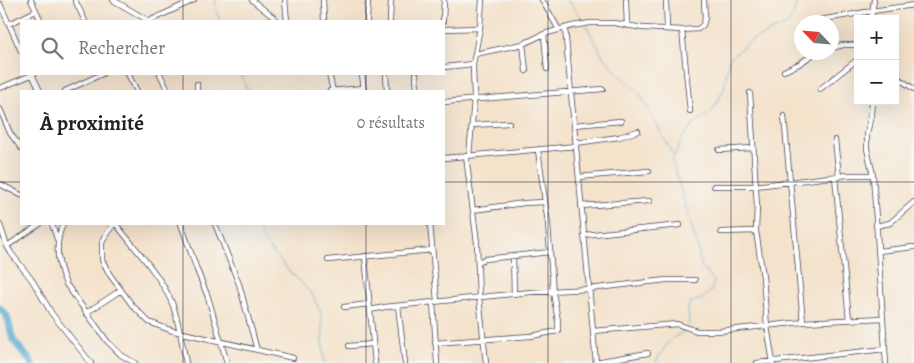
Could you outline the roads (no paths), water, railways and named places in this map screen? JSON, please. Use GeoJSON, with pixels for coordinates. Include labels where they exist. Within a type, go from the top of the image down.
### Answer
{"type":"FeatureCollection","features":[{"type":"Feature","properties":{"kind":"street"},"geometry":{"type":"LineString","coordinates":[[31,0],[40,20]]}},
{"type":"Feature","properties":{"kind":"street"},"geometry":{"type":"LineString","coordinates":[[75,0],[85,20]]}},
{"type":"Feature","properties":{"kind":"street"},"geometry":{"type":"LineString","coordinates":[[113,0],[147,20]]}},
{"type":"Feature","properties":{"kind":"street"},"geometry":{"type":"LineString","coordinates":[[151,20],[192,0]]}},
{"type":"Feature","properties":{"kind":"street"},"geometry":{"type":"LineString","coordinates":[[252,0],[277,20]]}},
{"type":"Feature","properties":{"kind":"street"},"geometry":{"type":"LineString","coordinates":[[285,0],[287,20]]}},
{"type":"Feature","properties":{"kind":"street"},"geometry":{"type":"LineString","coordinates":[[323,0],[324,20]]}},
{"type":"Feature","properties":{"kind":"street"},"geometry":{"type":"LineString","coordinates":[[367,20],[368,0]]}},
{"type":"Feature","properties":{"kind":"street"},"geometry":{"type":"LineString","coordinates":[[390,20],[391,0]]}},
{"type":"Feature","properties":{"kind":"street"},"geometry":{"type":"LineString","coordinates":[[443,20],[444,0]]}},
{"type":"Feature","properties":{"kind":"street"},"geometry":{"type":"LineString","coordinates":[[482,0],[480,28],[473,64],[474,100],[468,156],[486,363]]}},
{"type":"Feature","properties":{"kind":"street"},"geometry":{"type":"LineString","coordinates":[[542,0],[559,30]]}},
{"type":"Feature","properties":{"kind":"street"},"geometry":{"type":"LineString","coordinates":[[626,0],[627,26]]}},
{"type":"Feature","properties":{"kind":"street"},"geometry":{"type":"LineString","coordinates":[[666,0],[667,29]]}},
{"type":"Feature","properties":{"kind":"street"},"geometry":{"type":"LineString","coordinates":[[475,54],[523,44],[544,34],[590,23],[614,23],[643,28],[698,29],[703,25],[705,18],[704,0]]}},
{"type":"Feature","properties":{"kind":"street"},"geometry":{"type":"LineString","coordinates":[[871,15],[874,0]]}},
{"type":"Feature","properties":{"kind":"street"},"geometry":{"type":"LineString","coordinates":[[0,4],[20,49]]}},
{"type":"Feature","properties":{"kind":"street"},"geometry":{"type":"LineString","coordinates":[[839,16],[914,5]]}},
{"type":"Feature","properties":{"kind":"street"},"geometry":{"type":"LineString","coordinates":[[9,24],[36,11]]}},
{"type":"Feature","properties":{"kind":"street"},"geometry":{"type":"LineString","coordinates":[[445,29],[480,28]]}},
{"type":"Feature","properties":{"kind":"street"},"geometry":{"type":"LineString","coordinates":[[565,28],[596,362],[648,353]]}},
{"type":"Feature","properties":{"kind":"street"},"geometry":{"type":"LineString","coordinates":[[682,30],[690,110]]}},
{"type":"Feature","properties":{"kind":"street"},"geometry":{"type":"LineString","coordinates":[[544,34],[547,69]]}},
{"type":"Feature","properties":{"kind":"street"},"geometry":{"type":"LineString","coordinates":[[523,44],[526,71]]}},
{"type":"Feature","properties":{"kind":"street"},"geometry":{"type":"LineString","coordinates":[[839,46],[854,45]]}},
{"type":"Feature","properties":{"kind":"street"},"geometry":{"type":"LineString","coordinates":[[784,71],[805,60]]}},
{"type":"Feature","properties":{"kind":"street"},"geometry":{"type":"LineString","coordinates":[[820,89],[857,60]]}},
{"type":"Feature","properties":{"kind":"street"},"geometry":{"type":"LineString","coordinates":[[445,67],[473,64]]}},
{"type":"Feature","properties":{"kind":"street"},"geometry":{"type":"LineString","coordinates":[[0,88],[31,75]]}},
{"type":"Feature","properties":{"kind":"street"},"geometry":{"type":"LineString","coordinates":[[33,75],[40,90]]}},
{"type":"Feature","properties":{"kind":"street"},"geometry":{"type":"LineString","coordinates":[[67,90],[100,75]]}},
{"type":"Feature","properties":{"kind":"street"},"geometry":{"type":"LineString","coordinates":[[128,75],[134,90]]}},
{"type":"Feature","properties":{"kind":"street"},"geometry":{"type":"LineString","coordinates":[[160,75],[168,90]]}},
{"type":"Feature","properties":{"kind":"street"},"geometry":{"type":"LineString","coordinates":[[329,75],[331,90]]}},
{"type":"Feature","properties":{"kind":"street"},"geometry":{"type":"LineString","coordinates":[[348,90],[364,89],[362,75]]}},
{"type":"Feature","properties":{"kind":"street"},"geometry":{"type":"LineString","coordinates":[[386,75],[387,90]]}},
{"type":"Feature","properties":{"kind":"street"},"geometry":{"type":"LineString","coordinates":[[416,75],[417,90]]}},
{"type":"Feature","properties":{"kind":"street"},"geometry":{"type":"LineString","coordinates":[[899,79],[914,89]]}},
{"type":"Feature","properties":{"kind":"street"},"geometry":{"type":"LineString","coordinates":[[197,84],[197,90]]}},
{"type":"Feature","properties":{"kind":"street"},"geometry":{"type":"LineString","coordinates":[[445,102],[603,89]]}},
{"type":"Feature","properties":{"kind":"street"},"geometry":{"type":"LineString","coordinates":[[750,93],[757,206],[756,231],[773,363]]}},
{"type":"Feature","properties":{"kind":"street"},"geometry":{"type":"LineString","coordinates":[[872,105],[867,134],[867,149],[873,175],[886,363]]}},
{"type":"Feature","properties":{"kind":"street"},"geometry":{"type":"LineString","coordinates":[[0,110],[10,133],[20,147]]}},
{"type":"Feature","properties":{"kind":"street"},"geometry":{"type":"LineString","coordinates":[[784,116],[803,322]]}},
{"type":"Feature","properties":{"kind":"street"},"geometry":{"type":"LineString","coordinates":[[574,125],[621,121]]}},
{"type":"Feature","properties":{"kind":"street"},"geometry":{"type":"LineString","coordinates":[[472,125],[509,123]]}},
{"type":"Feature","properties":{"kind":"street"},"geometry":{"type":"LineString","coordinates":[[445,158],[538,150],[619,137],[638,131]]}},
{"type":"Feature","properties":{"kind":"street"},"geometry":{"type":"LineString","coordinates":[[835,140],[849,319]]}},
{"type":"Feature","properties":{"kind":"street"},"geometry":{"type":"LineString","coordinates":[[719,150],[753,148]]}},
{"type":"Feature","properties":{"kind":"street"},"geometry":{"type":"LineString","coordinates":[[435,343],[530,336],[558,331],[548,224],[538,150]]}},
{"type":"Feature","properties":{"kind":"street"},"geometry":{"type":"LineString","coordinates":[[579,177],[650,171]]}},
{"type":"Feature","properties":{"kind":"street"},"geometry":{"type":"LineString","coordinates":[[714,186],[755,186],[873,175]]}},
{"type":"Feature","properties":{"kind":"street"},"geometry":{"type":"LineString","coordinates":[[0,184],[20,194]]}},
{"type":"Feature","properties":{"kind":"street"},"geometry":{"type":"LineString","coordinates":[[582,206],[648,201]]}},
{"type":"Feature","properties":{"kind":"street"},"geometry":{"type":"LineString","coordinates":[[473,210],[544,202]]}},
{"type":"Feature","properties":{"kind":"street"},"geometry":{"type":"LineString","coordinates":[[876,226],[890,222],[914,202]]}},
{"type":"Feature","properties":{"kind":"street"},"geometry":{"type":"LineString","coordinates":[[0,225],[6,246],[32,280],[52,314],[91,363]]}},
{"type":"Feature","properties":{"kind":"street"},"geometry":{"type":"LineString","coordinates":[[6,246],[38,225]]}},
{"type":"Feature","properties":{"kind":"street"},"geometry":{"type":"LineString","coordinates":[[52,225],[57,240],[57,256],[61,273],[73,294],[107,342],[121,355],[135,363]]}},
{"type":"Feature","properties":{"kind":"street"},"geometry":{"type":"LineString","coordinates":[[57,240],[63,225]]}},
{"type":"Feature","properties":{"kind":"street"},"geometry":{"type":"LineString","coordinates":[[114,225],[102,243],[102,260],[110,275],[132,305],[149,322],[157,326],[293,358]]}},
{"type":"Feature","properties":{"kind":"street"},"geometry":{"type":"LineString","coordinates":[[116,225],[164,288],[171,302],[186,363]]}},
{"type":"Feature","properties":{"kind":"street"},"geometry":{"type":"LineString","coordinates":[[182,225],[208,297],[227,363]]}},
{"type":"Feature","properties":{"kind":"street"},"geometry":{"type":"LineString","coordinates":[[216,225],[227,257],[239,284],[256,350]]}},
{"type":"Feature","properties":{"kind":"street"},"geometry":{"type":"LineString","coordinates":[[430,225],[435,302],[435,343],[438,363]]}},
{"type":"Feature","properties":{"kind":"street"},"geometry":{"type":"LineString","coordinates":[[584,235],[680,225]]}},
{"type":"Feature","properties":{"kind":"street"},"geometry":{"type":"LineString","coordinates":[[721,232],[756,231]]}},
{"type":"Feature","properties":{"kind":"street"},"geometry":{"type":"LineString","coordinates":[[878,251],[914,247]]}},
{"type":"Feature","properties":{"kind":"street"},"geometry":{"type":"LineString","coordinates":[[328,260],[432,250]]}},
{"type":"Feature","properties":{"kind":"street"},"geometry":{"type":"LineString","coordinates":[[478,262],[485,259],[550,252]]}},
{"type":"Feature","properties":{"kind":"street"},"geometry":{"type":"LineString","coordinates":[[365,256],[375,363]]}},
{"type":"Feature","properties":{"kind":"street"},"geometry":{"type":"LineString","coordinates":[[513,256],[514,294]]}},
{"type":"Feature","properties":{"kind":"street"},"geometry":{"type":"LineString","coordinates":[[370,310],[479,297],[589,289],[666,280],[695,280]]}},
{"type":"Feature","properties":{"kind":"street"},"geometry":{"type":"LineString","coordinates":[[86,313],[121,290]]}},
{"type":"Feature","properties":{"kind":"street"},"geometry":{"type":"LineString","coordinates":[[344,307],[370,304]]}},
{"type":"Feature","properties":{"kind":"street"},"geometry":{"type":"LineString","coordinates":[[398,306],[405,363]]}},
{"type":"Feature","properties":{"kind":"street"},"geometry":{"type":"LineString","coordinates":[[593,332],[677,324],[697,331],[719,331],[803,322],[883,318]]}},
{"type":"Feature","properties":{"kind":"street"},"geometry":{"type":"LineString","coordinates":[[349,346],[373,344]]}},
{"type":"Feature","properties":{"kind":"street"},"geometry":{"type":"LineString","coordinates":[[757,363],[773,363],[885,349]]}},
{"type":"Feature","properties":{"kind":"waterway"},"geometry":{"type":"LineString","coordinates":[[215,0],[220,20]]}},
{"type":"Feature","properties":{"kind":"waterway"},"geometry":{"type":"LineString","coordinates":[[568,0],[584,21]]}},
{"type":"Feature","properties":{"kind":"waterway"},"geometry":{"type":"LineString","coordinates":[[689,325],[688,308],[691,302],[702,299],[711,291],[714,281],[701,266],[697,244],[672,161],[683,137],[695,123],[711,113],[724,89],[729,59],[750,41],[788,24],[793,16],[797,0]]}},
{"type":"Feature","properties":{"kind":"waterway"},"geometry":{"type":"LineString","coordinates":[[586,25],[603,56],[639,92],[673,155]]}},
{"type":"Feature","properties":{"kind":"waterway"},"geometry":{"type":"LineString","coordinates":[[240,75],[248,90]]}},
{"type":"Feature","properties":{"kind":"waterway"},"geometry":{"type":"LineString","coordinates":[[258,225],[264,242],[312,294],[322,316],[325,363]]}},
{"type":"Feature","properties":{"kind":"waterway"},"geometry":{"type":"LineString","coordinates":[[0,308],[7,316],[13,340],[32,363]]}},
{"type":"Feature","properties":{"kind":"waterway"},"geometry":{"type":"LineString","coordinates":[[655,363],[669,341],[687,329]]}}]}
